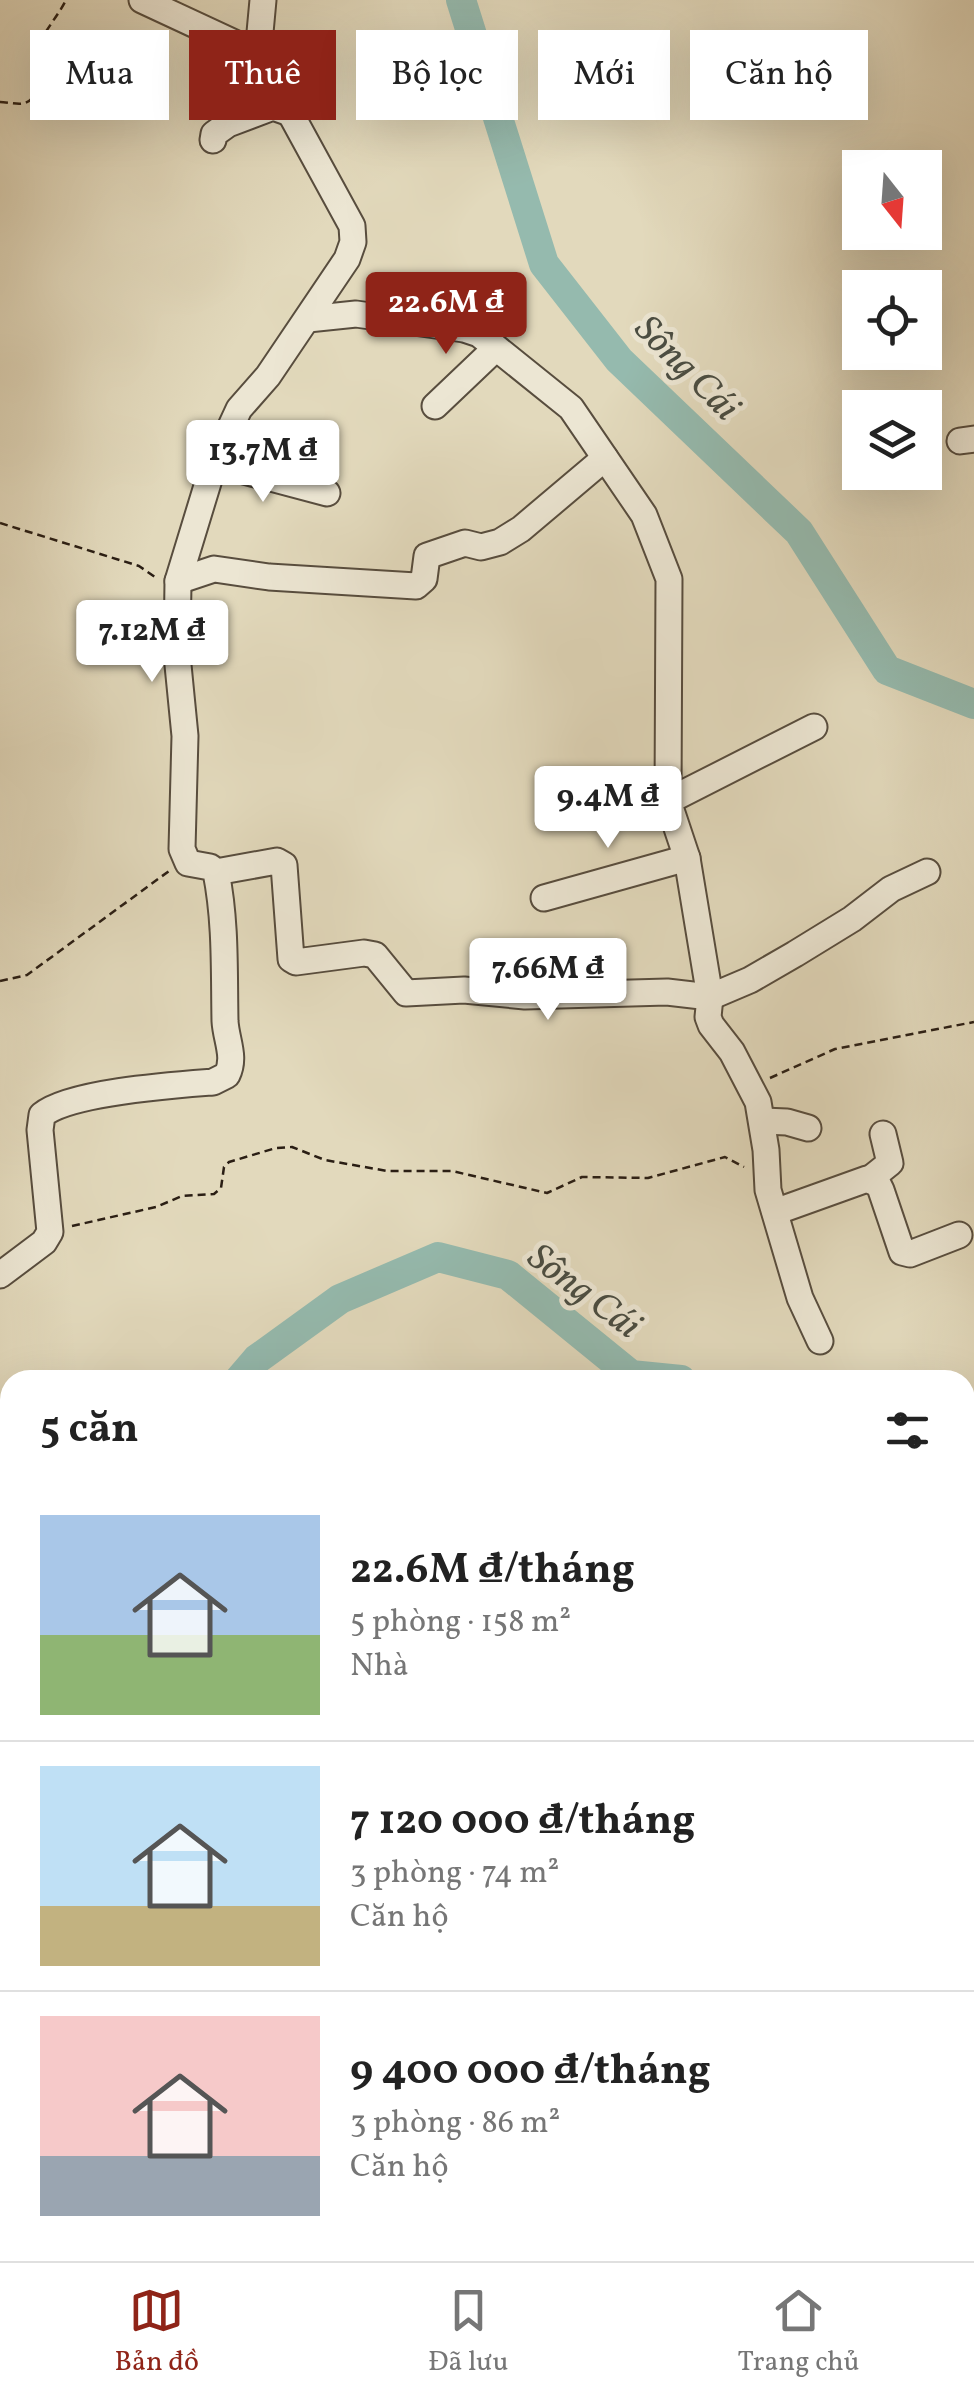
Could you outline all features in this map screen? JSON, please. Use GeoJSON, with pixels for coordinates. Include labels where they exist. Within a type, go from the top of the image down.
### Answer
{"type":"FeatureCollection","features":[{"type":"Feature","properties":{"kind":"street"},"geometry":{"type":"LineString","coordinates":[[142,0],[206,30]]}},
{"type":"Feature","properties":{"kind":"street"},"geometry":{"type":"LineString","coordinates":[[260,30],[262,0]]}},
{"type":"Feature","properties":{"kind":"street"},"geometry":{"type":"LineString","coordinates":[[213,140],[214,134],[239,120]]}},
{"type":"Feature","properties":{"kind":"street"},"geometry":{"type":"LineString","coordinates":[[0,1275],[44,1242],[50,1232],[40,1130],[42,1115],[50,1108],[79,1100],[214,1082],[230,1069],[225,1025],[226,953],[216,872],[188,863],[182,849],[185,736],[177,655],[177,587],[214,463],[239,409],[308,319],[354,242],[352,226],[294,120]]}},
{"type":"Feature","properties":{"kind":"street"},"geometry":{"type":"LineString","coordinates":[[308,319],[356,314],[478,334],[571,408],[644,515],[670,579],[668,800],[687,858],[710,997],[708,1017],[751,1086],[763,1121],[765,1169],[775,1212],[800,1298],[820,1341]]}},
{"type":"Feature","properties":{"kind":"street"},"geometry":{"type":"LineString","coordinates":[[435,406],[496,348]]}},
{"type":"Feature","properties":{"kind":"street"},"geometry":{"type":"LineString","coordinates":[[177,587],[214,569],[270,577],[416,586],[424,579],[427,556],[465,543],[481,547],[500,542],[605,458]]}},
{"type":"Feature","properties":{"kind":"street"},"geometry":{"type":"LineString","coordinates":[[214,463],[327,494]]}},
{"type":"Feature","properties":{"kind":"street"},"geometry":{"type":"LineString","coordinates":[[668,800],[814,727]]}},
{"type":"Feature","properties":{"kind":"street"},"geometry":{"type":"LineString","coordinates":[[544,898],[687,858]]}},
{"type":"Feature","properties":{"kind":"street"},"geometry":{"type":"LineString","coordinates":[[216,872],[277,862],[284,866],[291,959],[296,962],[375,955],[406,993],[464,990],[525,996],[667,992],[710,997],[765,972],[852,920],[891,889],[927,872]]}},
{"type":"Feature","properties":{"kind":"street"},"geometry":{"type":"LineString","coordinates":[[763,1121],[808,1128]]}},
{"type":"Feature","properties":{"kind":"street"},"geometry":{"type":"LineString","coordinates":[[775,1212],[870,1179],[890,1163],[884,1134]]}},
{"type":"Feature","properties":{"kind":"street"},"geometry":{"type":"LineString","coordinates":[[870,1179],[881,1190],[902,1252],[910,1254],[959,1235]]}},
{"type":"Feature","properties":{"kind":"path"},"geometry":{"type":"LineString","coordinates":[[0,102],[22,104],[32,97],[40,75],[38,48],[66,0]]}},
{"type":"Feature","properties":{"kind":"path"},"geometry":{"type":"LineString","coordinates":[[0,523],[139,566],[177,587]]}},
{"type":"Feature","properties":{"kind":"path"},"geometry":{"type":"LineString","coordinates":[[0,982],[27,974],[177,864],[188,863]]}},
{"type":"Feature","properties":{"kind":"path"},"geometry":{"type":"LineString","coordinates":[[751,1086],[834,1049],[974,1022]]}},
{"type":"Feature","properties":{"kind":"path"},"geometry":{"type":"LineString","coordinates":[[50,1232],[156,1207],[182,1196],[214,1194],[221,1188],[224,1167],[229,1162],[276,1148],[292,1147],[325,1160],[387,1171],[452,1172],[547,1193],[582,1178],[648,1178],[725,1157],[742,1167],[765,1169]]}},
{"type":"Feature","properties":{"kind":"waterway","name":"Sông Cái"},"geometry":{"type":"LineString","coordinates":[[461,0],[544,264],[619,360],[799,532],[887,670],[974,704]]}},
{"type":"Feature","properties":{"kind":"waterway","name":"Sông Cái"},"geometry":{"type":"LineString","coordinates":[[248,1370],[340,1299],[438,1257],[508,1275],[625,1370]]}}]}
